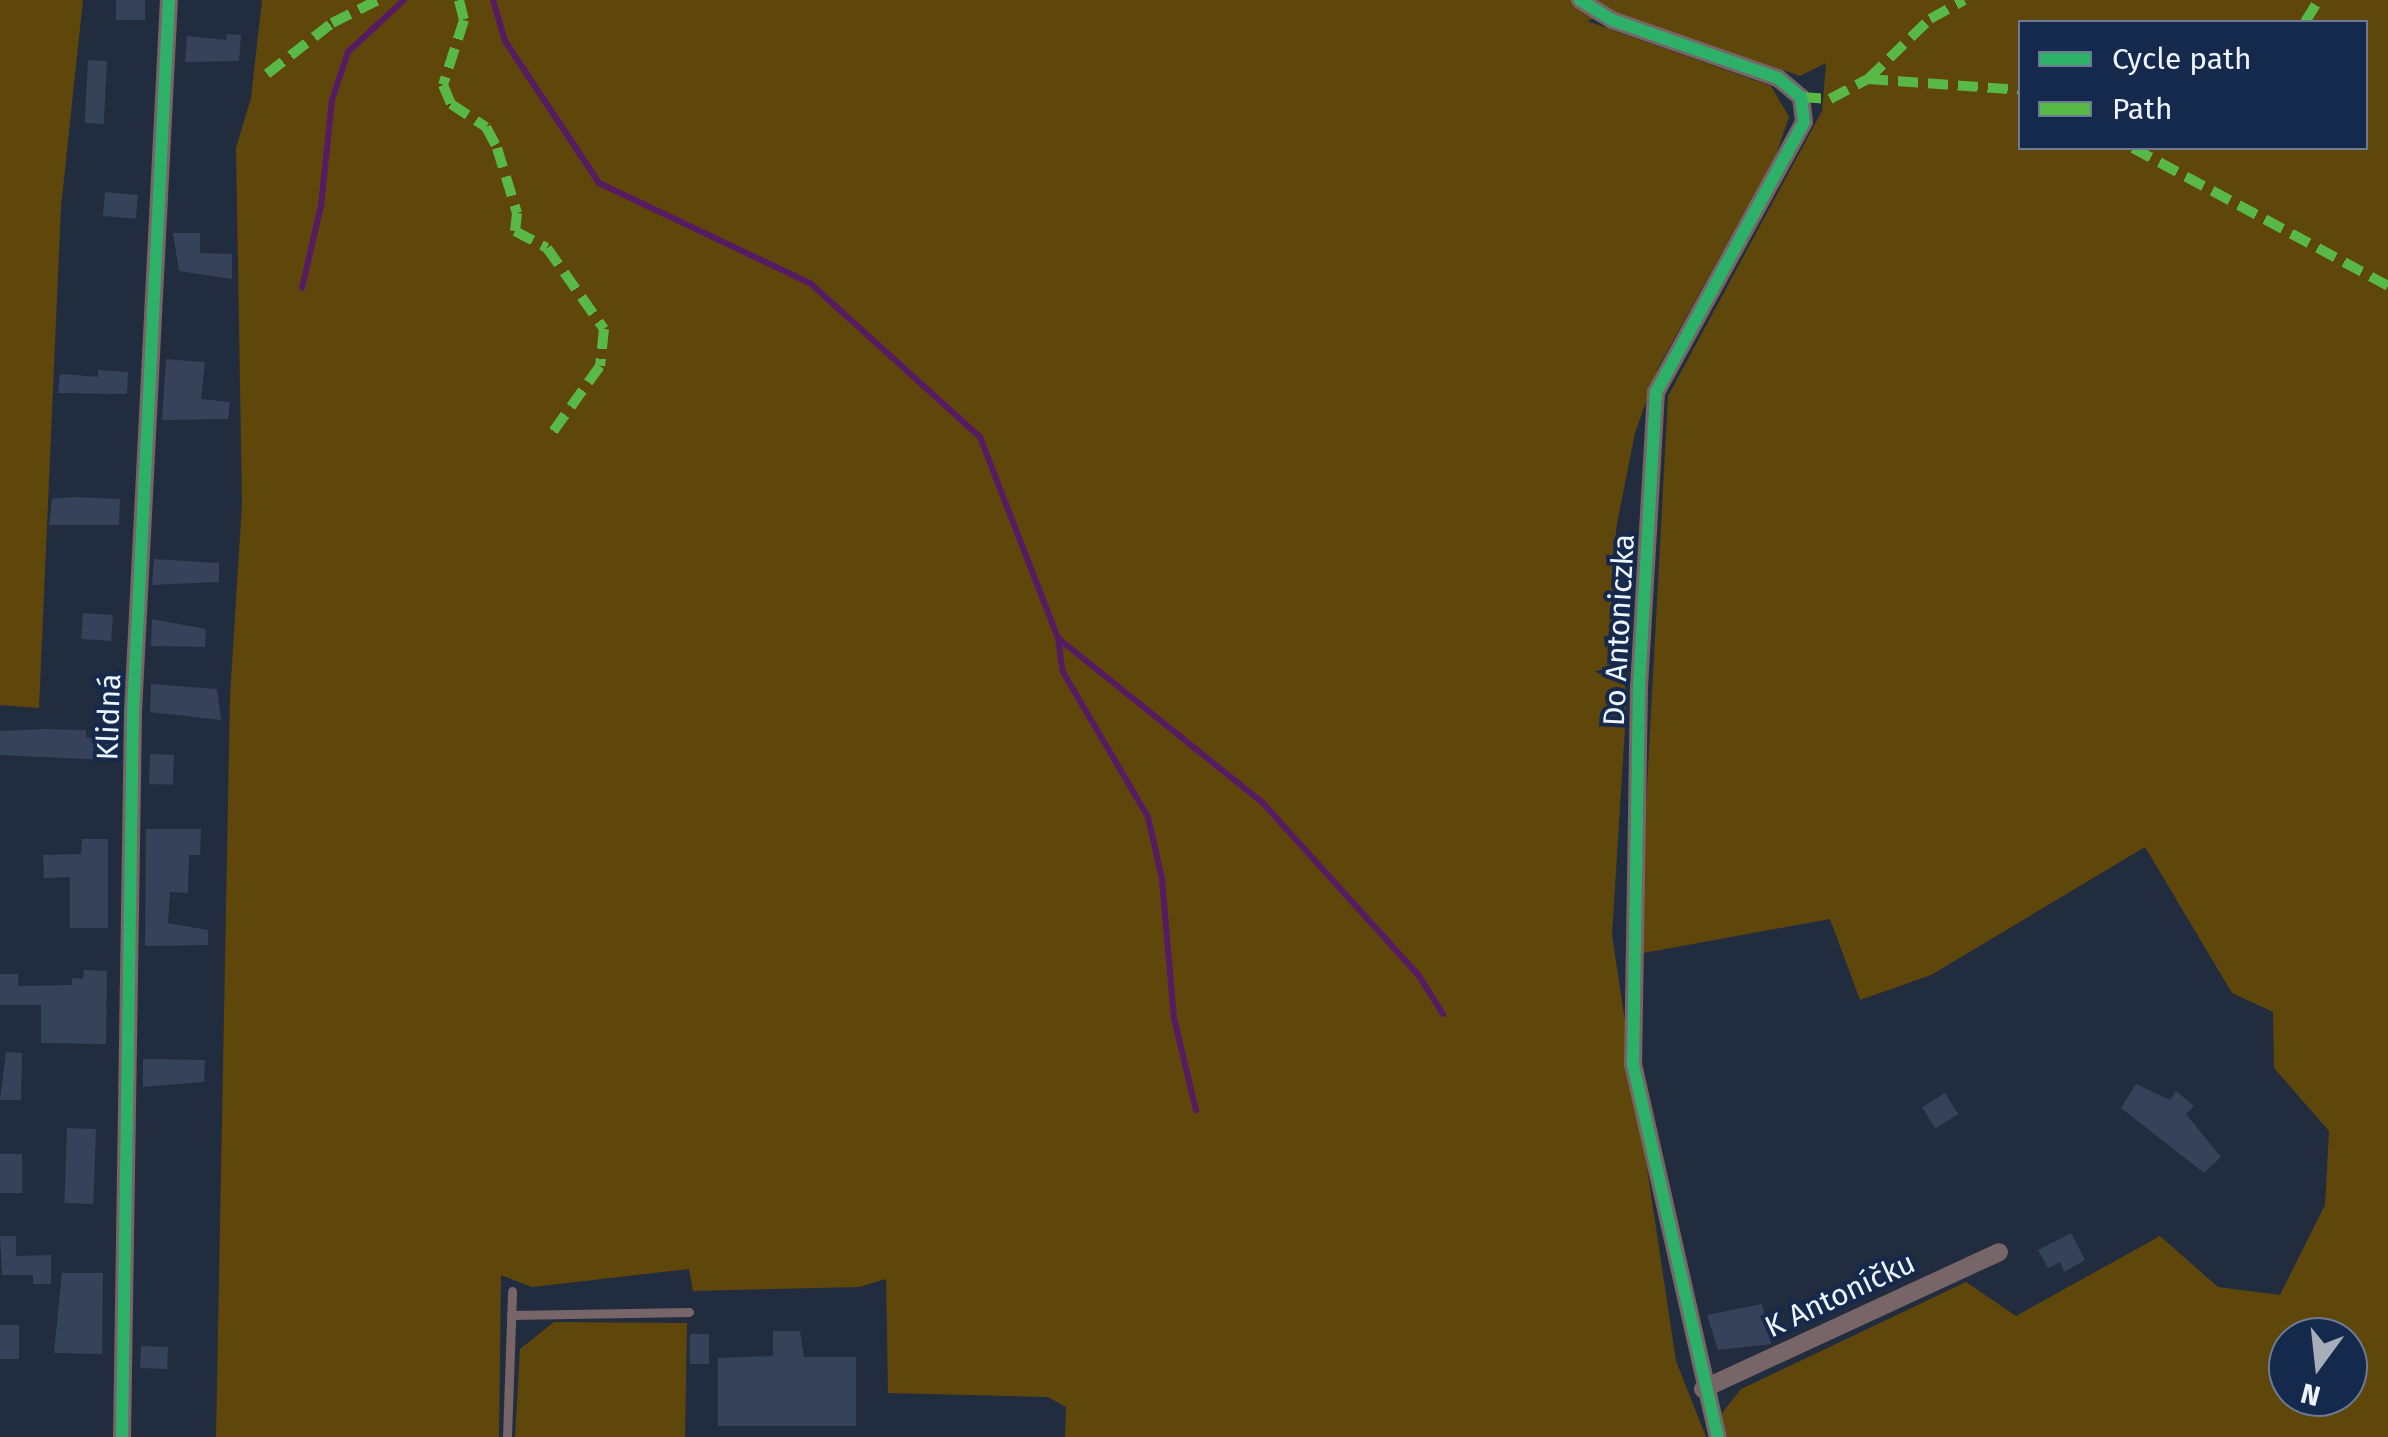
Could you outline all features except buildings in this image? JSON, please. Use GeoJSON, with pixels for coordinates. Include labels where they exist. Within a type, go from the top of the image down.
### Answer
{"type":"FeatureCollection","features":[{"type":"Feature","properties":{"kind":"street","name":"Klidná"},"geometry":{"type":"LineString","coordinates":[[122,1437],[133,712],[169,0]]}},
{"type":"Feature","properties":{"kind":"street","name":"Do Antoniczka"},"geometry":{"type":"LineString","coordinates":[[1580,0],[1612,20],[1778,78],[1801,98],[1804,122],[1656,392],[1640,686],[1633,1064],[1703,1388],[1718,1437]]}},
{"type":"Feature","properties":{"kind":"street","name":"K Antoníčku"},"geometry":{"type":"LineString","coordinates":[[1703,1388],[2000,1252]]}},
{"type":"Feature","properties":{"kind":"lane"},"geometry":{"type":"LineString","coordinates":[[506,1437],[512,1291]]}},
{"type":"Feature","properties":{"kind":"lane"},"geometry":{"type":"LineString","coordinates":[[512,1315],[689,1312]]}},
{"type":"Feature","properties":{"kind":"shaded area"},"geometry":{"type":"Polygon","coordinates":[[[0,0],[83,0],[61,207],[39,708],[0,705],[0,0]]]}},
{"type":"Feature","properties":{"kind":"shaded area"},"geometry":{"type":"Polygon","coordinates":[[[262,0],[2388,0],[2388,1437],[1727,1437],[1721,1414],[1741,1389],[1966,1282],[2016,1316],[2160,1236],[2218,1287],[2280,1295],[2325,1205],[2329,1131],[2274,1068],[2273,1012],[2232,993],[2145,847],[1931,975],[1860,1000],[1830,919],[1638,954],[1668,396],[1822,111],[1826,63],[1800,76],[1612,12],[1587,21],[1771,86],[1789,117],[1776,155],[1658,368],[1635,433],[1616,529],[1614,640],[1627,695],[1612,935],[1676,1361],[1706,1437],[1065,1437],[1066,1407],[1048,1397],[888,1393],[886,1279],[859,1287],[693,1291],[689,1269],[532,1287],[501,1275],[499,1437],[216,1437],[230,696],[242,504],[236,148],[251,98],[262,0]]]}},
{"type":"Feature","properties":{"kind":"shaded area"},"geometry":{"type":"Polygon","coordinates":[[[554,1322],[687,1323],[685,1437],[515,1437],[520,1349],[554,1322]]]}},
{"type":"Feature","properties":{"kind":"waterway"},"geometry":{"type":"LineString","coordinates":[[302,288],[321,206],[332,100],[348,52],[404,0]]}},
{"type":"Feature","properties":{"kind":"waterway"},"geometry":{"type":"LineString","coordinates":[[493,0],[505,41],[599,183],[810,283],[980,437],[1058,638],[1063,672],[1148,817],[1162,879],[1174,1018],[1196,1110]]}},
{"type":"Feature","properties":{"kind":"waterway"},"geometry":{"type":"LineString","coordinates":[[1059,639],[1262,802],[1419,976],[1443,1014]]}},
{"type":"Feature","properties":{"kind":"marked path"},"geometry":{"type":"LineString","coordinates":[[267,74],[332,23],[378,0]]}},
{"type":"Feature","properties":{"kind":"marked path"},"geometry":{"type":"LineString","coordinates":[[459,0],[464,20],[443,85],[451,104],[486,127],[497,148],[517,213],[515,231],[547,248],[604,329],[600,366],[552,433]]}},
{"type":"Feature","properties":{"kind":"marked path"},"geometry":{"type":"LineString","coordinates":[[1801,97],[1830,99],[1868,79],[1930,19],[1964,0]]}},
{"type":"Feature","properties":{"kind":"marked path"},"geometry":{"type":"LineString","coordinates":[[2306,20],[2319,0]]}},
{"type":"Feature","properties":{"kind":"marked path"},"geometry":{"type":"LineString","coordinates":[[1868,79],[2018,90]]}},
{"type":"Feature","properties":{"kind":"marked path"},"geometry":{"type":"LineString","coordinates":[[2137,150],[2388,286]]}},
{"type":"Feature","properties":{"kind":"cycle path"},"geometry":{"type":"LineString","coordinates":[[122,1437],[133,712],[169,0]]}},
{"type":"Feature","properties":{"kind":"cycle path"},"geometry":{"type":"LineString","coordinates":[[1580,0],[1612,20],[1778,78],[1801,97],[1804,122],[1656,392],[1639,686],[1633,1064],[1718,1437]]}}]}
